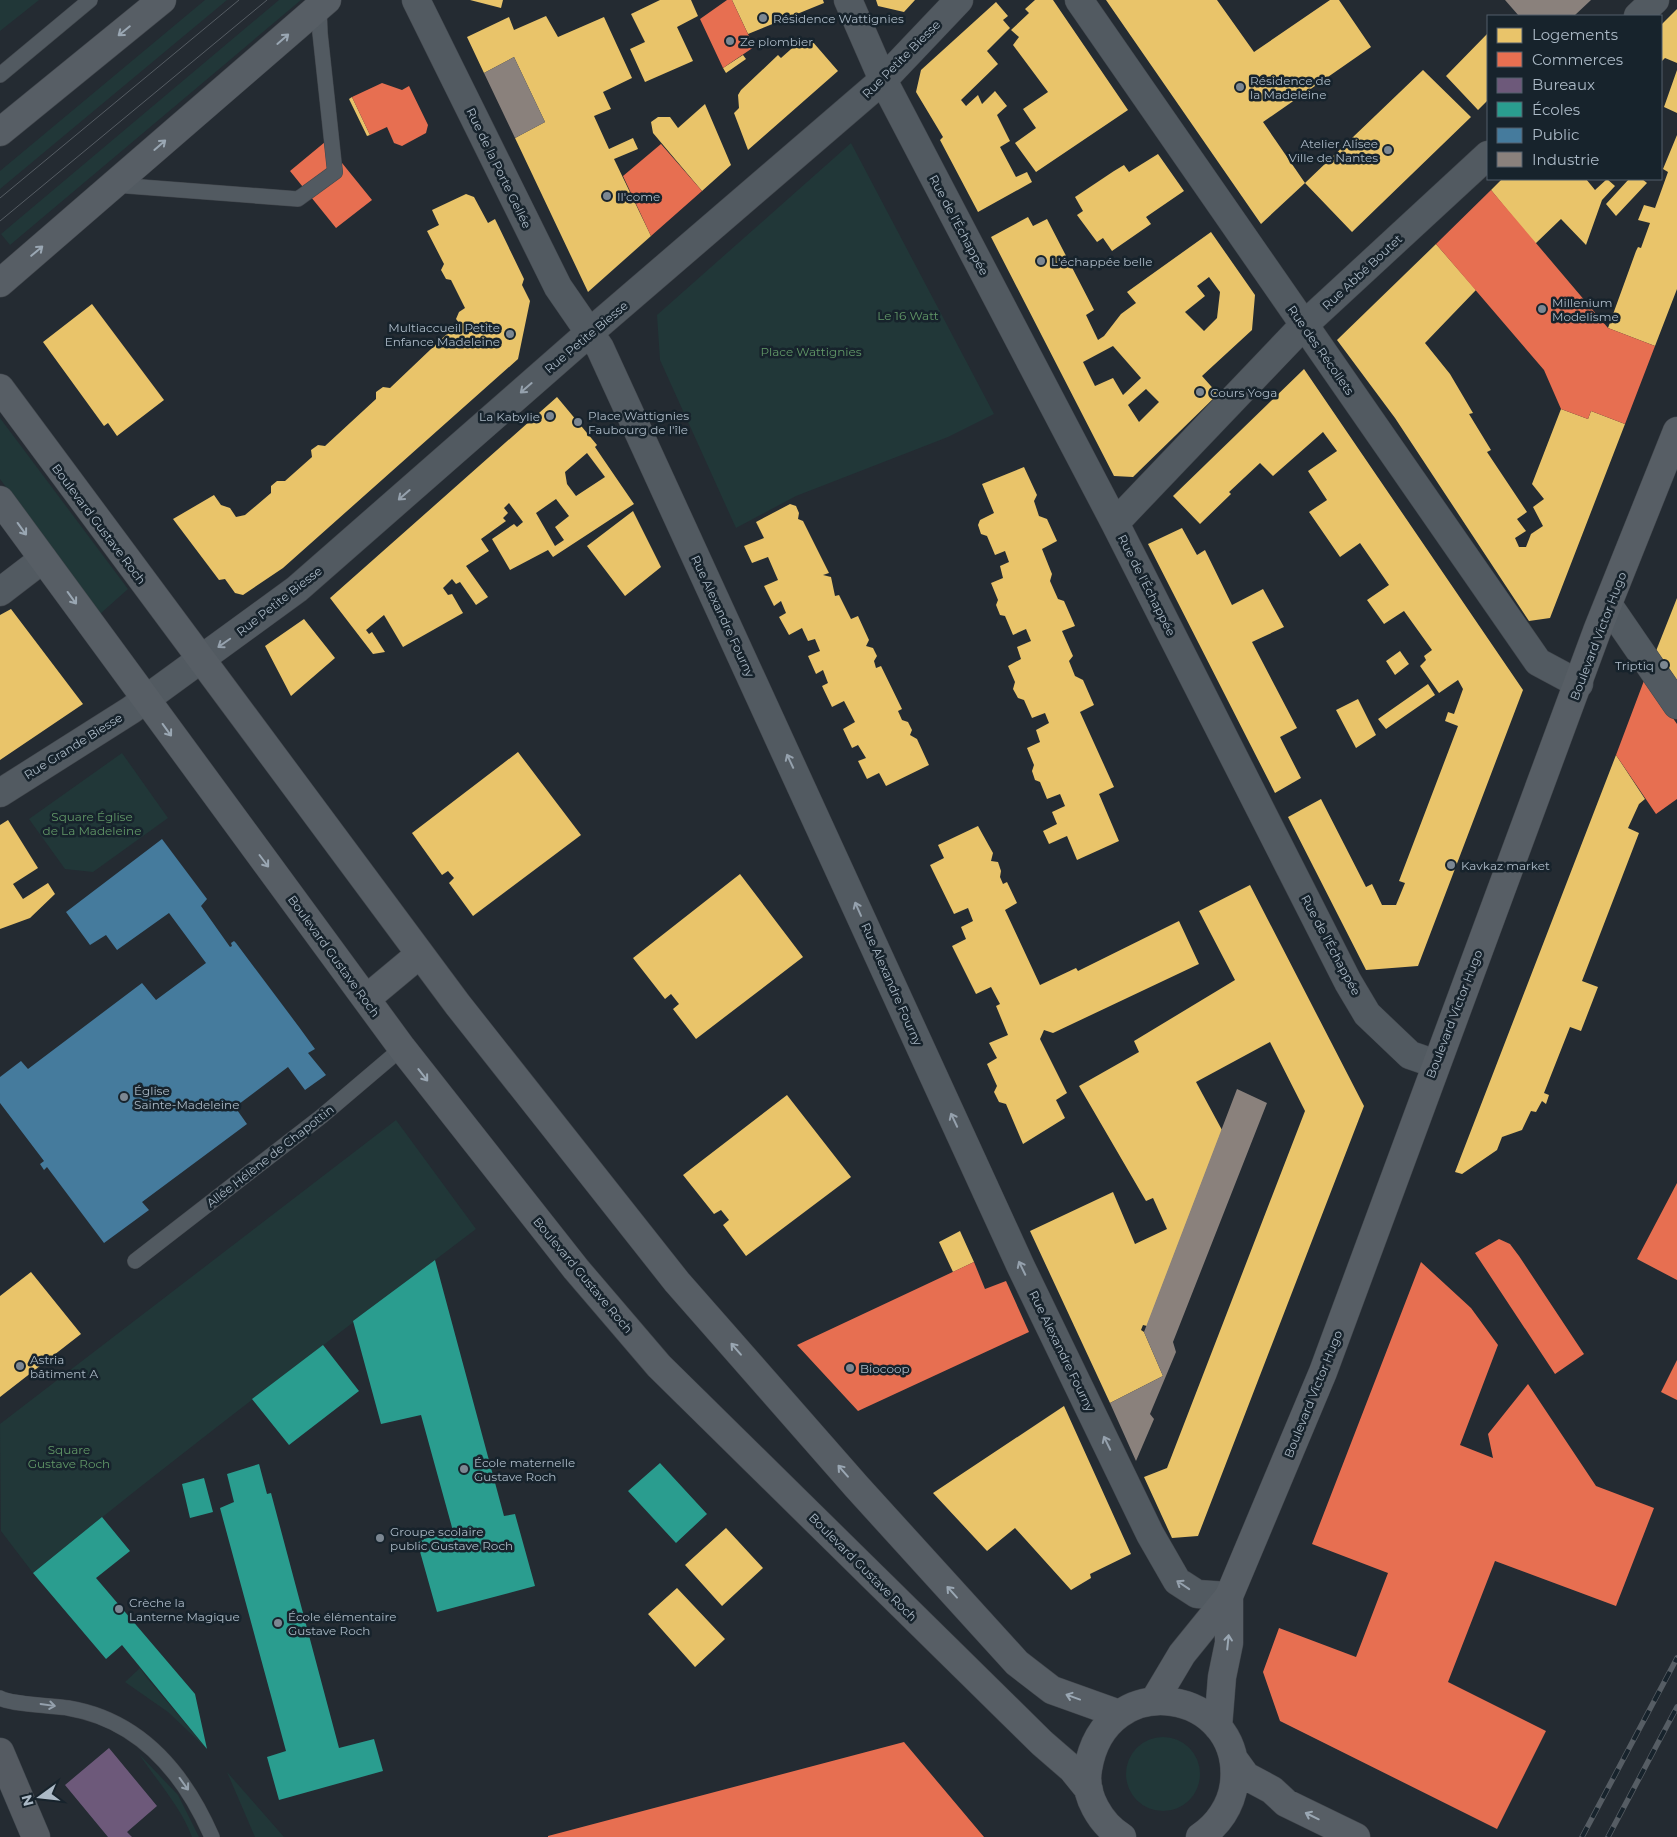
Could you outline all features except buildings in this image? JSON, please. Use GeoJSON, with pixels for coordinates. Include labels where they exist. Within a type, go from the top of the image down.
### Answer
{"type":"FeatureCollection","features":[{"type":"Feature","properties":{"kind":"main road"},"geometry":{"type":"LineString","coordinates":[[0,132],[162,0]]}},
{"type":"Feature","properties":{"kind":"main road"},"geometry":{"type":"LineString","coordinates":[[0,283],[323,3]]}},
{"type":"Feature","properties":{"kind":"main road","name":"Boulevard Gustave Roch"},"geometry":{"type":"LineString","coordinates":[[0,388],[420,954],[677,1282],[857,1487],[1017,1663],[1052,1690],[1119,1714]]}},
{"type":"Feature","properties":{"kind":"main road","name":"Boulevard Victor Hugo"},"geometry":{"type":"LineString","coordinates":[[1154,1701],[1182,1654],[1229,1596],[1323,1372],[1436,1064],[1579,684],[1677,432]]}},
{"type":"Feature","properties":{"kind":"main road","name":"Boulevard Gustave Roch"},"geometry":{"type":"LineString","coordinates":[[0,500],[402,1048],[576,1269],[659,1366],[1042,1743],[1072,1769],[1089,1790]]}},
{"type":"Feature","properties":{"kind":"main road"},"geometry":{"type":"LineString","coordinates":[[366,998],[420,954]]}},
{"type":"Feature","properties":{"kind":"main road","name":"Boulevard Victor Hugo"},"geometry":{"type":"LineString","coordinates":[[1218,1727],[1222,1677],[1229,1643],[1229,1596]]}},
{"type":"Feature","properties":{"kind":"main road"},"geometry":{"type":"LineString","coordinates":[[1122,1837],[1099,1826],[1089,1790],[1087,1773],[1096,1740],[1106,1725],[1119,1714],[1141,1703],[1168,1701],[1195,1709],[1218,1727],[1233,1758],[1246,1776],[1272,1790],[1286,1803],[1356,1837]]}},
{"type":"Feature","properties":{"kind":"main road"},"geometry":{"type":"LineString","coordinates":[[0,1752],[36,1837]]}},
{"type":"Feature","properties":{"kind":"main road"},"geometry":{"type":"LineString","coordinates":[[1213,1835],[1219,1820],[1228,1806],[1235,1774],[1233,1758]]}},
{"type":"Feature","properties":{"kind":"street","name":"Rue de la Porte Gellée"},"geometry":{"type":"LineString","coordinates":[[416,0],[558,287],[589,333]]}},
{"type":"Feature","properties":{"kind":"street","name":"Rue de l'Échappée"},"geometry":{"type":"LineString","coordinates":[[848,0],[883,80],[1115,523],[1348,982],[1368,1014],[1410,1055],[1436,1064]]}},
{"type":"Feature","properties":{"kind":"street","name":"Rue Petite Biesse"},"geometry":{"type":"LineString","coordinates":[[200,659],[297,589],[589,333],[883,80],[959,0]]}},
{"type":"Feature","properties":{"kind":"street","name":"Rue des Récollets"},"geometry":{"type":"LineString","coordinates":[[1078,0],[1538,662],[1579,684]]}},
{"type":"Feature","properties":{"kind":"street"},"geometry":{"type":"LineString","coordinates":[[1639,15],[1655,0]]}},
{"type":"Feature","properties":{"kind":"street","name":"Rue Abbé Boutet"},"geometry":{"type":"LineString","coordinates":[[1115,523],[1304,325],[1487,156]]}},
{"type":"Feature","properties":{"kind":"street","name":"Rue Alexandre Fourny"},"geometry":{"type":"LineString","coordinates":[[589,333],[600,348],[610,369],[1021,1266],[1150,1534],[1177,1582],[1197,1594],[1229,1596]]}},
{"type":"Feature","properties":{"kind":"street"},"geometry":{"type":"LineString","coordinates":[[0,592],[43,559]]}},
{"type":"Feature","properties":{"kind":"street"},"geometry":{"type":"LineString","coordinates":[[1609,606],[1677,705]]}},
{"type":"Feature","properties":{"kind":"street"},"geometry":{"type":"LineString","coordinates":[[145,700],[200,659]]}},
{"type":"Feature","properties":{"kind":"street","name":"Rue Grande Biesse"},"geometry":{"type":"LineString","coordinates":[[0,793],[145,700]]}},
{"type":"Feature","properties":{"kind":"lane"},"geometry":{"type":"LineString","coordinates":[[0,76],[90,0]]}},
{"type":"Feature","properties":{"kind":"lane"},"geometry":{"type":"LineString","coordinates":[[115,185],[298,199],[335,172],[320,33],[323,3]]}},
{"type":"Feature","properties":{"kind":"lane","name":"Allée Hélène de Chapottin"},"geometry":{"type":"LineString","coordinates":[[134,1261],[322,1116],[402,1048]]}},
{"type":"Feature","properties":{"kind":"lane"},"geometry":{"type":"LineString","coordinates":[[0,1698],[92,1713],[130,1732],[165,1761],[176,1773],[194,1799],[212,1837]]}},
{"type":"Feature","properties":{"kind":"green space"},"geometry":{"type":"Polygon","coordinates":[[[0,0],[39,0],[0,31],[0,0]]]}},
{"type":"Feature","properties":{"kind":"green space"},"geometry":{"type":"Polygon","coordinates":[[[205,0],[227,0],[0,189],[0,171],[205,0]]]}},
{"type":"Feature","properties":{"kind":"green space"},"geometry":{"type":"Polygon","coordinates":[[[279,0],[301,0],[10,245],[1,234],[279,0]]]}},
{"type":"Feature","properties":{"kind":"green space","name":"Place Wattignies"},"geometry":{"type":"Polygon","coordinates":[[[851,143],[994,414],[948,437],[796,496],[736,528],[660,360],[657,315],[851,143]]]}},
{"type":"Feature","properties":{"kind":"green space"},"geometry":{"type":"Polygon","coordinates":[[[0,418],[128,589],[100,614],[0,479],[0,418]]]}},
{"type":"Feature","properties":{"kind":"green space","name":"Square Église de La Madeleine"},"geometry":{"type":"Polygon","coordinates":[[[122,753],[168,818],[93,872],[65,869],[29,819],[122,753]]]}},
{"type":"Feature","properties":{"kind":"green space","name":"Square Gustave Roch"},"geometry":{"type":"Polygon","coordinates":[[[396,1120],[476,1229],[198,1442],[33,1573],[1,1531],[0,1424],[396,1120]]]}},
{"type":"Feature","properties":{"kind":"green space"},"geometry":{"type":"Polygon","coordinates":[[[140,1668],[207,1749],[168,1712],[125,1682],[140,1668]]]}},
{"type":"Feature","properties":{"kind":"green space"},"geometry":{"type":"Polygon","coordinates":[[[1156,1737],[1170,1737],[1184,1743],[1194,1753],[1200,1767],[1198,1788],[1184,1805],[1170,1811],[1156,1811],[1142,1805],[1132,1795],[1126,1781],[1126,1767],[1132,1753],[1142,1743],[1156,1737]]]}},
{"type":"Feature","properties":{"kind":"green space"},"geometry":{"type":"Polygon","coordinates":[[[139,1754],[178,1795],[199,1837],[192,1837],[182,1815],[139,1754]]]}},
{"type":"Feature","properties":{"kind":"green space"},"geometry":{"type":"Polygon","coordinates":[[[227,1772],[284,1837],[255,1837],[227,1772]]]}},
{"type":"Feature","properties":{"kind":"tram line"},"geometry":{"type":"LineString","coordinates":[[0,198],[239,0]]}},
{"type":"Feature","properties":{"kind":"tram line"},"geometry":{"type":"LineString","coordinates":[[0,221],[267,0]]}},
{"type":"Feature","properties":{"kind":"railway"},"geometry":{"type":"LineString","coordinates":[[1582,1837],[1677,1658]]}},
{"type":"Feature","properties":{"kind":"railway"},"geometry":{"type":"LineString","coordinates":[[1608,1837],[1677,1707]]}},
{"type":"Feature","properties":{"kind":"place","name":"Résidence Wattignies"},"geometry":{"type":"Point","coordinates":[763,18]}},
{"type":"Feature","properties":{"kind":"place","name":"Ze plombier"},"geometry":{"type":"Point","coordinates":[730,41]}},
{"type":"Feature","properties":{"kind":"place","name":"Résidence de la Madeleine"},"geometry":{"type":"Point","coordinates":[1240,87]}},
{"type":"Feature","properties":{"kind":"place","name":"Atelier Alisee Ville de Nantes"},"geometry":{"type":"Point","coordinates":[1388,150]}},
{"type":"Feature","properties":{"kind":"place","name":"Il'come"},"geometry":{"type":"Point","coordinates":[607,196]}},
{"type":"Feature","properties":{"kind":"place","name":"L'échappée belle"},"geometry":{"type":"Point","coordinates":[1041,261]}},
{"type":"Feature","properties":{"kind":"place","name":"Millenium Modelisme"},"geometry":{"type":"Point","coordinates":[1542,309]}},
{"type":"Feature","properties":{"kind":"place","name":"Multiaccueil Petite Enfance Madeleine"},"geometry":{"type":"Point","coordinates":[510,334]}},
{"type":"Feature","properties":{"kind":"place","name":"Cours Yoga"},"geometry":{"type":"Point","coordinates":[1200,392]}},
{"type":"Feature","properties":{"kind":"place","name":"La Kabylie"},"geometry":{"type":"Point","coordinates":[550,416]}},
{"type":"Feature","properties":{"kind":"place","name":"Place Wattignies Faubourg de l'île"},"geometry":{"type":"Point","coordinates":[578,422]}},
{"type":"Feature","properties":{"kind":"place","name":"Triptiq"},"geometry":{"type":"Point","coordinates":[1664,665]}},
{"type":"Feature","properties":{"kind":"place","name":"Kavkaz market"},"geometry":{"type":"Point","coordinates":[1451,865]}},
{"type":"Feature","properties":{"kind":"place","name":"Église Sainte-Madeleine"},"geometry":{"type":"Point","coordinates":[124,1097]}},
{"type":"Feature","properties":{"kind":"place","name":"Astria bâtiment A"},"geometry":{"type":"Point","coordinates":[20,1366]}},
{"type":"Feature","properties":{"kind":"place","name":"Biocoop"},"geometry":{"type":"Point","coordinates":[850,1368]}},
{"type":"Feature","properties":{"kind":"place","name":"École maternelle Gustave Roch"},"geometry":{"type":"Point","coordinates":[464,1469]}},
{"type":"Feature","properties":{"kind":"place","name":"Groupe scolaire public Gustave Roch"},"geometry":{"type":"Point","coordinates":[380,1538]}},
{"type":"Feature","properties":{"kind":"place","name":"Crèche la Lanterne Magique"},"geometry":{"type":"Point","coordinates":[119,1609]}},
{"type":"Feature","properties":{"kind":"place","name":"École élémentaire Gustave Roch"},"geometry":{"type":"Point","coordinates":[278,1623]}},
{"type":"Feature","properties":{"kind":"park label","name":"Le 16 Watt"},"geometry":{"type":"Point","coordinates":[908,315]}}]}
